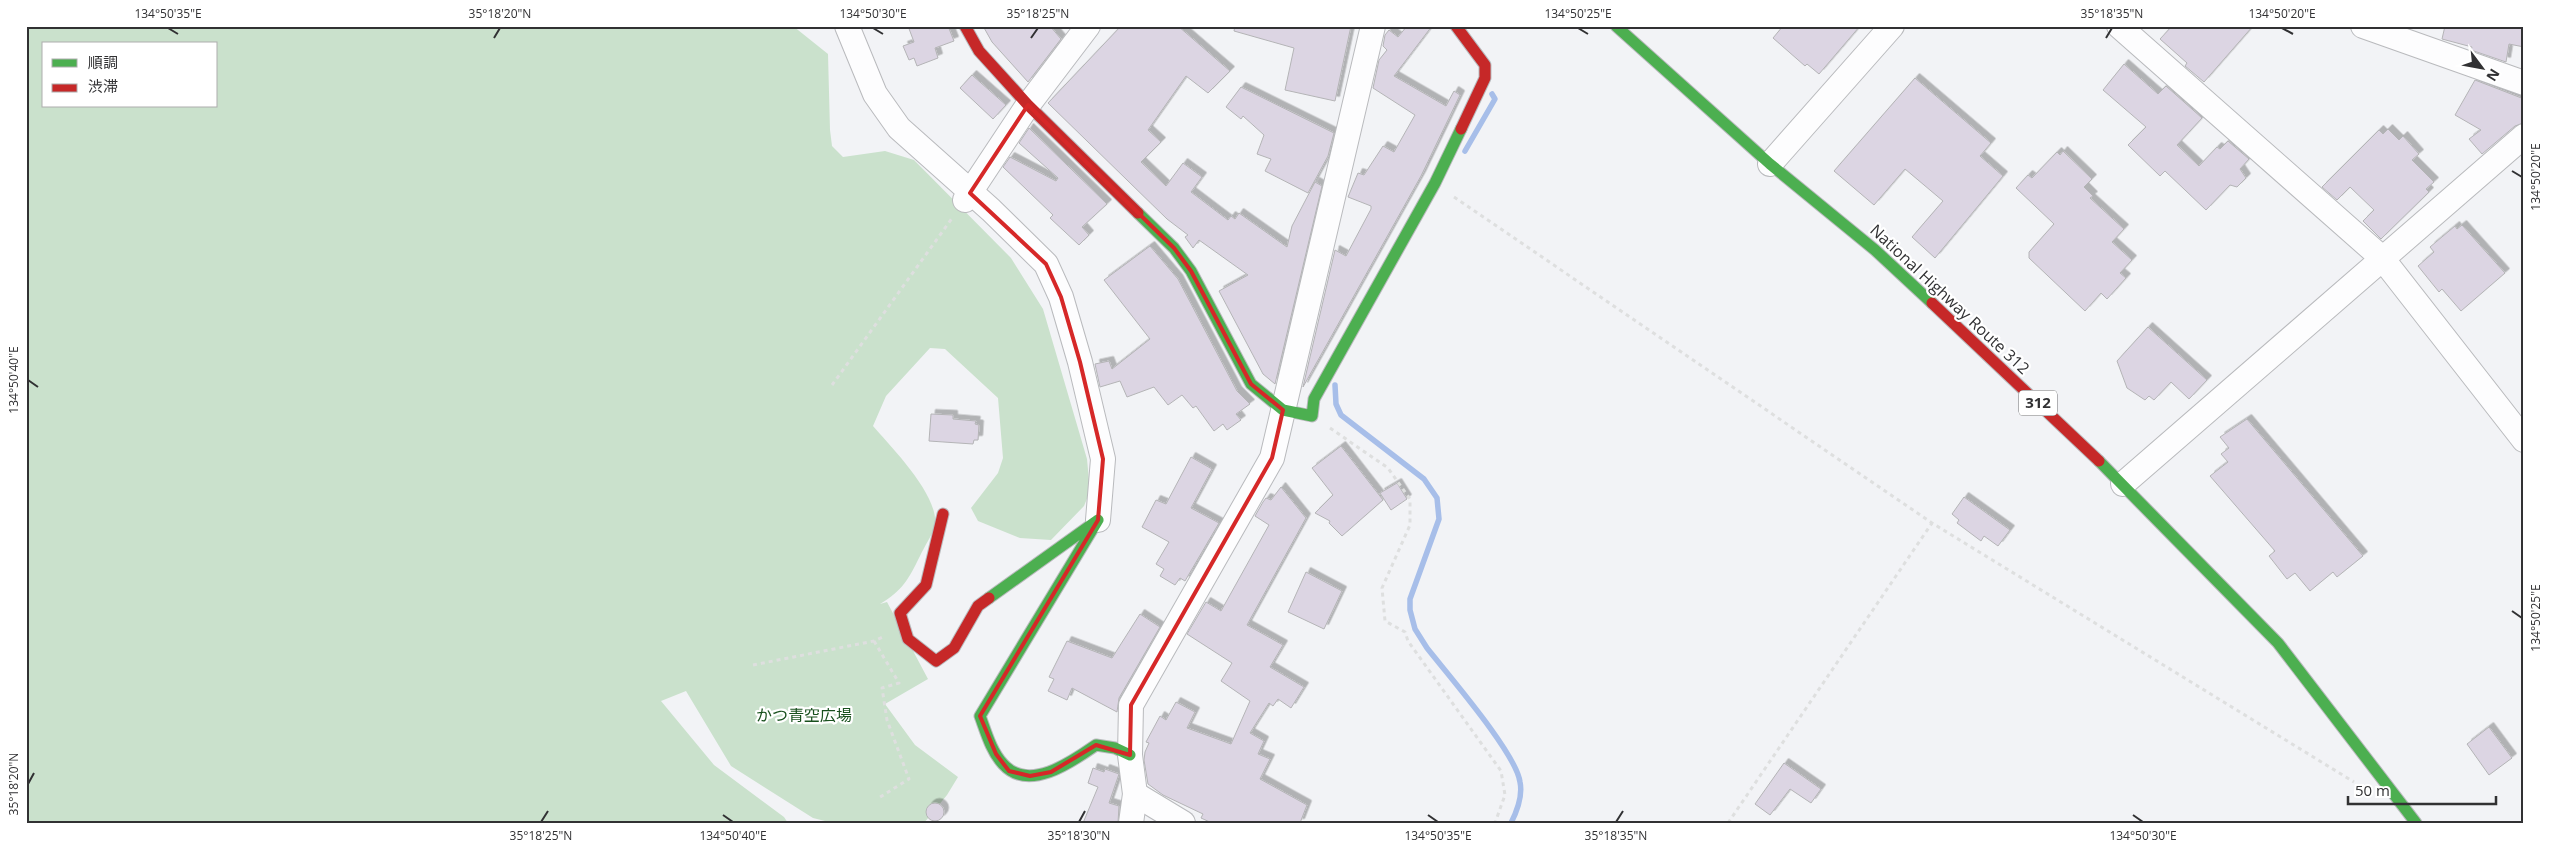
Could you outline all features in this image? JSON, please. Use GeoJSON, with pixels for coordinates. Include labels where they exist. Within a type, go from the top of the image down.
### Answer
{"type":"FeatureCollection","features":[{"type":"Feature","properties":{"kind":"main road"},"geometry":{"type":"LineString","coordinates":[[965,26],[979,51],[1028,105],[1174,248],[1192,271],[1251,384],[1283,410],[1312,416],[1314,399],[1435,184],[1485,78],[1486,65],[1456,26]]}},
{"type":"Feature","properties":{"kind":"main road","name":"National Highway Route 312"},"geometry":{"type":"LineString","coordinates":[[1616,26],[1770,164],[1875,250],[2123,484],[2278,643],[2416,823]]}},
{"type":"Feature","properties":{"kind":"main road"},"geometry":{"type":"LineString","coordinates":[[943,514],[926,585],[900,613],[908,639],[936,661],[954,648],[978,606],[1098,520]]}},
{"type":"Feature","properties":{"kind":"main road"},"geometry":{"type":"LineString","coordinates":[[1098,520],[980,716],[996,754],[1010,771],[1030,776],[1051,772],[1065,766],[1096,745],[1116,748],[1130,755]]}},
{"type":"Feature","properties":{"kind":"street"},"geometry":{"type":"LineString","coordinates":[[847,26],[875,94],[899,128],[968,197],[991,210],[1046,264],[1061,297],[1080,362],[1103,459],[1098,520]]}},
{"type":"Feature","properties":{"kind":"street"},"geometry":{"type":"LineString","coordinates":[[968,197],[1028,105],[1088,26]]}},
{"type":"Feature","properties":{"kind":"street"},"geometry":{"type":"LineString","coordinates":[[1131,823],[1135,794],[1130,755],[1132,705],[1272,458],[1373,26]]}},
{"type":"Feature","properties":{"kind":"street"},"geometry":{"type":"LineString","coordinates":[[1770,164],[1892,26]]}},
{"type":"Feature","properties":{"kind":"street"},"geometry":{"type":"LineString","coordinates":[[2119,26],[2382,258],[2524,440]]}},
{"type":"Feature","properties":{"kind":"street"},"geometry":{"type":"LineString","coordinates":[[2363,26],[2524,83]]}},
{"type":"Feature","properties":{"kind":"street"},"geometry":{"type":"LineString","coordinates":[[2123,484],[2524,136]]}},
{"type":"Feature","properties":{"kind":"street"},"geometry":{"type":"LineString","coordinates":[[1135,794],[1183,823]]}},
{"type":"Feature","properties":{"kind":"path"},"geometry":{"type":"LineString","coordinates":[[1435,184],[1932,523],[2362,787]]}},
{"type":"Feature","properties":{"kind":"path"},"geometry":{"type":"LineString","coordinates":[[832,384],[968,197]]}},
{"type":"Feature","properties":{"kind":"path"},"geometry":{"type":"LineString","coordinates":[[1312,416],[1388,468],[1410,499],[1410,525],[1382,588],[1384,621],[1405,632],[1408,641],[1501,771],[1505,795],[1495,823]]}},
{"type":"Feature","properties":{"kind":"path"},"geometry":{"type":"LineString","coordinates":[[1728,823],[1932,523]]}},
{"type":"Feature","properties":{"kind":"path"},"geometry":{"type":"LineString","coordinates":[[753,665],[874,641],[903,627]]}},
{"type":"Feature","properties":{"kind":"path"},"geometry":{"type":"LineString","coordinates":[[874,641],[899,683],[882,688],[887,720],[909,779],[877,799]]}},
{"type":"Feature","properties":{"kind":"highlighted area"},"geometry":{"type":"Polygon","coordinates":[[[1028,105],[1174,248],[1191,271],[1251,384],[1283,410],[1272,458],[1131,705],[1130,755],[1096,745],[1051,772],[1030,776],[1009,771],[996,754],[980,716],[1098,520],[1103,459],[1080,362],[1061,297],[1046,264],[970,193],[1028,105]]]}},
{"type":"Feature","properties":{"kind":"green space","name":"かつ青空広場"},"geometry":{"type":"Polygon","coordinates":[[[26,26],[793,26],[828,54],[832,146],[843,157],[885,151],[914,160],[1011,258],[1043,309],[1087,459],[1090,491],[1084,506],[1051,540],[1020,538],[978,521],[971,508],[998,473],[1003,458],[998,398],[945,349],[930,348],[886,396],[873,426],[902,459],[922,486],[930,500],[935,525],[908,578],[900,589],[880,604],[887,602],[928,679],[885,704],[915,745],[958,777],[947,795],[924,823],[833,823],[813,818],[731,766],[686,691],[661,701],[714,765],[784,817],[788,823],[26,823],[26,26]]]}},
{"type":"Feature","properties":{"kind":"building"},"geometry":{"type":"Polygon","coordinates":[[[908,26],[948,26],[954,41],[935,48],[938,58],[917,66],[914,58],[909,60],[903,46],[914,42],[908,26]]]}},
{"type":"Feature","properties":{"kind":"building"},"geometry":{"type":"Polygon","coordinates":[[[983,26],[1050,26],[1061,39],[1028,82],[992,42],[983,26]]]}},
{"type":"Feature","properties":{"kind":"building"},"geometry":{"type":"Polygon","coordinates":[[[1121,26],[1178,26],[1230,71],[1208,93],[1186,76],[1148,130],[1161,142],[1141,162],[1166,186],[1183,163],[1202,177],[1191,192],[1228,220],[1231,216],[1235,219],[1239,213],[1287,247],[1292,226],[1315,182],[1322,186],[1275,384],[1263,374],[1219,291],[1248,275],[1199,240],[1193,248],[1185,237],[1188,235],[1167,219],[1048,103],[1121,26]]]}},
{"type":"Feature","properties":{"kind":"building"},"geometry":{"type":"Polygon","coordinates":[[[1235,26],[1351,26],[1335,101],[1285,90],[1294,48],[1234,31],[1235,26]]]}},
{"type":"Feature","properties":{"kind":"building"},"geometry":{"type":"Polygon","coordinates":[[[1407,26],[1432,26],[1394,76],[1446,106],[1454,91],[1460,95],[1421,176],[1303,387],[1335,250],[1346,256],[1371,209],[1371,206],[1348,197],[1358,173],[1364,175],[1383,146],[1394,152],[1415,115],[1373,88],[1379,60],[1387,50],[1383,46],[1385,35],[1389,30],[1398,37],[1407,26]]]}},
{"type":"Feature","properties":{"kind":"building"},"geometry":{"type":"Polygon","coordinates":[[[1783,26],[1860,26],[1819,74],[1807,64],[1805,66],[1773,38],[1783,26]]]}},
{"type":"Feature","properties":{"kind":"building"},"geometry":{"type":"Polygon","coordinates":[[[2172,26],[2253,26],[2204,82],[2185,66],[2187,63],[2160,39],[2172,26]]]}},
{"type":"Feature","properties":{"kind":"building"},"geometry":{"type":"Polygon","coordinates":[[[2445,26],[2524,26],[2524,47],[2509,44],[2506,62],[2471,50],[2472,47],[2442,39],[2445,26]]]}},
{"type":"Feature","properties":{"kind":"building"},"geometry":{"type":"Polygon","coordinates":[[[2124,64],[2158,94],[2166,86],[2202,118],[2177,145],[2199,166],[2217,147],[2220,149],[2228,141],[2249,159],[2240,169],[2246,178],[2237,187],[2230,185],[2206,210],[2165,171],[2160,176],[2128,145],[2146,127],[2103,90],[2124,64]]]}},
{"type":"Feature","properties":{"kind":"building"},"geometry":{"type":"Polygon","coordinates":[[[972,75],[1006,105],[993,119],[960,88],[972,75]]]}},
{"type":"Feature","properties":{"kind":"building"},"geometry":{"type":"Polygon","coordinates":[[[1915,78],[1991,143],[1980,156],[2003,176],[1935,258],[1912,237],[1943,201],[1905,169],[1874,205],[1834,171],[1915,78]]]}},
{"type":"Feature","properties":{"kind":"building"},"geometry":{"type":"Polygon","coordinates":[[[2475,80],[2524,99],[2524,123],[2515,126],[2482,154],[2469,139],[2481,130],[2455,115],[2475,80]]]}},
{"type":"Feature","properties":{"kind":"building"},"geometry":{"type":"Polygon","coordinates":[[[1241,87],[1334,133],[1328,156],[1308,193],[1265,171],[1271,159],[1257,154],[1264,135],[1243,116],[1241,119],[1226,107],[1241,87]]]}},
{"type":"Feature","properties":{"kind":"building"},"geometry":{"type":"Polygon","coordinates":[[[1029,128],[1107,204],[1082,227],[1089,235],[1079,245],[1050,218],[1053,215],[1003,167],[1010,157],[1056,181],[1058,178],[1019,143],[1029,128]]]}},
{"type":"Feature","properties":{"kind":"building"},"geometry":{"type":"Polygon","coordinates":[[[2388,129],[2399,140],[2403,136],[2419,154],[2412,160],[2434,182],[2426,189],[2429,192],[2381,239],[2363,221],[2374,210],[2350,187],[2337,200],[2322,187],[2379,130],[2383,134],[2388,129]]]}},
{"type":"Feature","properties":{"kind":"building"},"geometry":{"type":"Polygon","coordinates":[[[2063,151],[2092,179],[2084,187],[2093,196],[2090,198],[2124,229],[2112,242],[2132,260],[2120,273],[2126,278],[2107,299],[2101,293],[2085,311],[2029,258],[2029,252],[2054,224],[2016,188],[2028,175],[2032,178],[2057,152],[2060,155],[2063,151]]]}},
{"type":"Feature","properties":{"kind":"building"},"geometry":{"type":"Polygon","coordinates":[[[2462,225],[2505,273],[2461,311],[2442,289],[2439,292],[2418,266],[2434,252],[2430,247],[2455,226],[2457,229],[2462,225]]]}},
{"type":"Feature","properties":{"kind":"building"},"geometry":{"type":"Polygon","coordinates":[[[1150,246],[1178,279],[1237,391],[1250,404],[1236,414],[1241,420],[1227,430],[1223,424],[1214,431],[1196,406],[1193,408],[1182,395],[1168,405],[1154,387],[1127,397],[1120,381],[1100,387],[1095,364],[1109,361],[1112,369],[1150,339],[1104,280],[1150,246]]]}},
{"type":"Feature","properties":{"kind":"building"},"geometry":{"type":"Polygon","coordinates":[[[2148,327],[2207,380],[2189,399],[2171,382],[2154,400],[2149,396],[2145,400],[2127,388],[2117,361],[2148,327]]]}},
{"type":"Feature","properties":{"kind":"building"},"geometry":{"type":"Polygon","coordinates":[[[931,414],[953,415],[953,419],[976,421],[975,424],[979,425],[978,440],[974,440],[973,444],[929,441],[931,414]]]}},
{"type":"Feature","properties":{"kind":"building"},"geometry":{"type":"Polygon","coordinates":[[[2247,419],[2363,556],[2337,577],[2333,572],[2310,591],[2295,573],[2287,579],[2269,556],[2275,551],[2210,476],[2228,462],[2221,454],[2229,448],[2220,437],[2247,419]]]}},
{"type":"Feature","properties":{"kind":"building"},"geometry":{"type":"Polygon","coordinates":[[[1341,446],[1383,500],[1342,536],[1329,523],[1330,521],[1315,513],[1333,495],[1312,468],[1341,446]]]}},
{"type":"Feature","properties":{"kind":"building"},"geometry":{"type":"Polygon","coordinates":[[[1191,457],[1212,469],[1191,508],[1219,523],[1185,581],[1180,578],[1175,585],[1160,576],[1164,569],[1156,564],[1169,542],[1142,527],[1156,500],[1166,504],[1191,457]]]}},
{"type":"Feature","properties":{"kind":"building"},"geometry":{"type":"Polygon","coordinates":[[[1397,483],[1407,499],[1391,510],[1380,493],[1397,483]]]}},
{"type":"Feature","properties":{"kind":"building"},"geometry":{"type":"Polygon","coordinates":[[[1281,487],[1306,518],[1247,625],[1283,645],[1270,667],[1304,687],[1291,708],[1278,699],[1273,706],[1269,703],[1250,733],[1264,741],[1258,754],[1270,759],[1260,779],[1307,805],[1300,823],[1212,823],[1201,818],[1203,814],[1163,795],[1148,784],[1144,760],[1149,743],[1146,742],[1160,716],[1166,720],[1176,702],[1195,712],[1187,728],[1231,744],[1250,701],[1221,681],[1232,663],[1187,634],[1206,602],[1221,611],[1269,525],[1255,516],[1266,498],[1271,500],[1281,487]]]}},
{"type":"Feature","properties":{"kind":"building"},"geometry":{"type":"Polygon","coordinates":[[[1964,497],[2010,530],[1998,546],[1984,536],[1981,541],[1957,523],[1959,520],[1952,514],[1964,497]]]}},
{"type":"Feature","properties":{"kind":"building"},"geometry":{"type":"Polygon","coordinates":[[[1306,572],[1342,591],[1324,629],[1288,612],[1306,572]]]}},
{"type":"Feature","properties":{"kind":"building"},"geometry":{"type":"Polygon","coordinates":[[[1140,614],[1160,627],[1119,698],[1117,712],[1072,688],[1067,700],[1048,691],[1054,679],[1049,677],[1067,641],[1112,658],[1140,614]]]}},
{"type":"Feature","properties":{"kind":"building"},"geometry":{"type":"Polygon","coordinates":[[[2489,727],[2512,758],[2489,775],[2467,744],[2489,727]]]}},
{"type":"Feature","properties":{"kind":"building"},"geometry":{"type":"Polygon","coordinates":[[[1784,763],[1821,789],[1811,803],[1790,789],[1770,815],[1755,804],[1784,763]]]}},
{"type":"Feature","properties":{"kind":"building"},"geometry":{"type":"Polygon","coordinates":[[[1093,768],[1104,772],[1105,769],[1119,774],[1109,803],[1119,806],[1118,823],[1083,823],[1098,787],[1088,783],[1093,768]]]}},
{"type":"Feature","properties":{"kind":"building"},"geometry":{"type":"Polygon","coordinates":[[[935,803],[941,806],[944,812],[941,818],[935,821],[929,818],[926,812],[929,806],[935,803]]]}},
{"type":"Feature","properties":{"kind":"waterway"},"geometry":{"type":"LineString","coordinates":[[1465,151],[1495,99],[1492,94]]}},
{"type":"Feature","properties":{"kind":"waterway"},"geometry":{"type":"LineString","coordinates":[[1335,385],[1336,404],[1341,415],[1424,479],[1437,498],[1439,519],[1410,599],[1410,610],[1415,629],[1427,648],[1495,734],[1516,769],[1521,793],[1511,823]]}},
{"type":"Feature","properties":{"kind":"traffic: fast"},"geometry":{"type":"LineString","coordinates":[[1616,26],[1770,164],[1875,250],[1932,303]]}},
{"type":"Feature","properties":{"kind":"traffic: fast"},"geometry":{"type":"LineString","coordinates":[[1138,213],[1174,248],[1191,271],[1251,384],[1283,410],[1312,416],[1314,399],[1435,183],[1461,129]]}},
{"type":"Feature","properties":{"kind":"traffic: fast"},"geometry":{"type":"LineString","coordinates":[[2099,461],[2278,643],[2416,823]]}},
{"type":"Feature","properties":{"kind":"traffic: fast"},"geometry":{"type":"LineString","coordinates":[[989,598],[1098,520],[980,716],[989,741],[999,759],[1014,772],[1025,776],[1038,775],[1063,766],[1096,745],[1115,748],[1130,755]]}},
{"type":"Feature","properties":{"kind":"traffic: jam"},"geometry":{"type":"LineString","coordinates":[[965,26],[979,51],[1028,105],[1138,213]]}},
{"type":"Feature","properties":{"kind":"traffic: jam"},"geometry":{"type":"LineString","coordinates":[[1456,26],[1485,65],[1485,78],[1461,129]]}},
{"type":"Feature","properties":{"kind":"traffic: jam"},"geometry":{"type":"LineString","coordinates":[[1932,303],[2099,461]]}},
{"type":"Feature","properties":{"kind":"traffic: jam"},"geometry":{"type":"LineString","coordinates":[[943,514],[926,585],[900,613],[908,639],[936,661],[954,648],[978,606],[989,598]]}}]}
